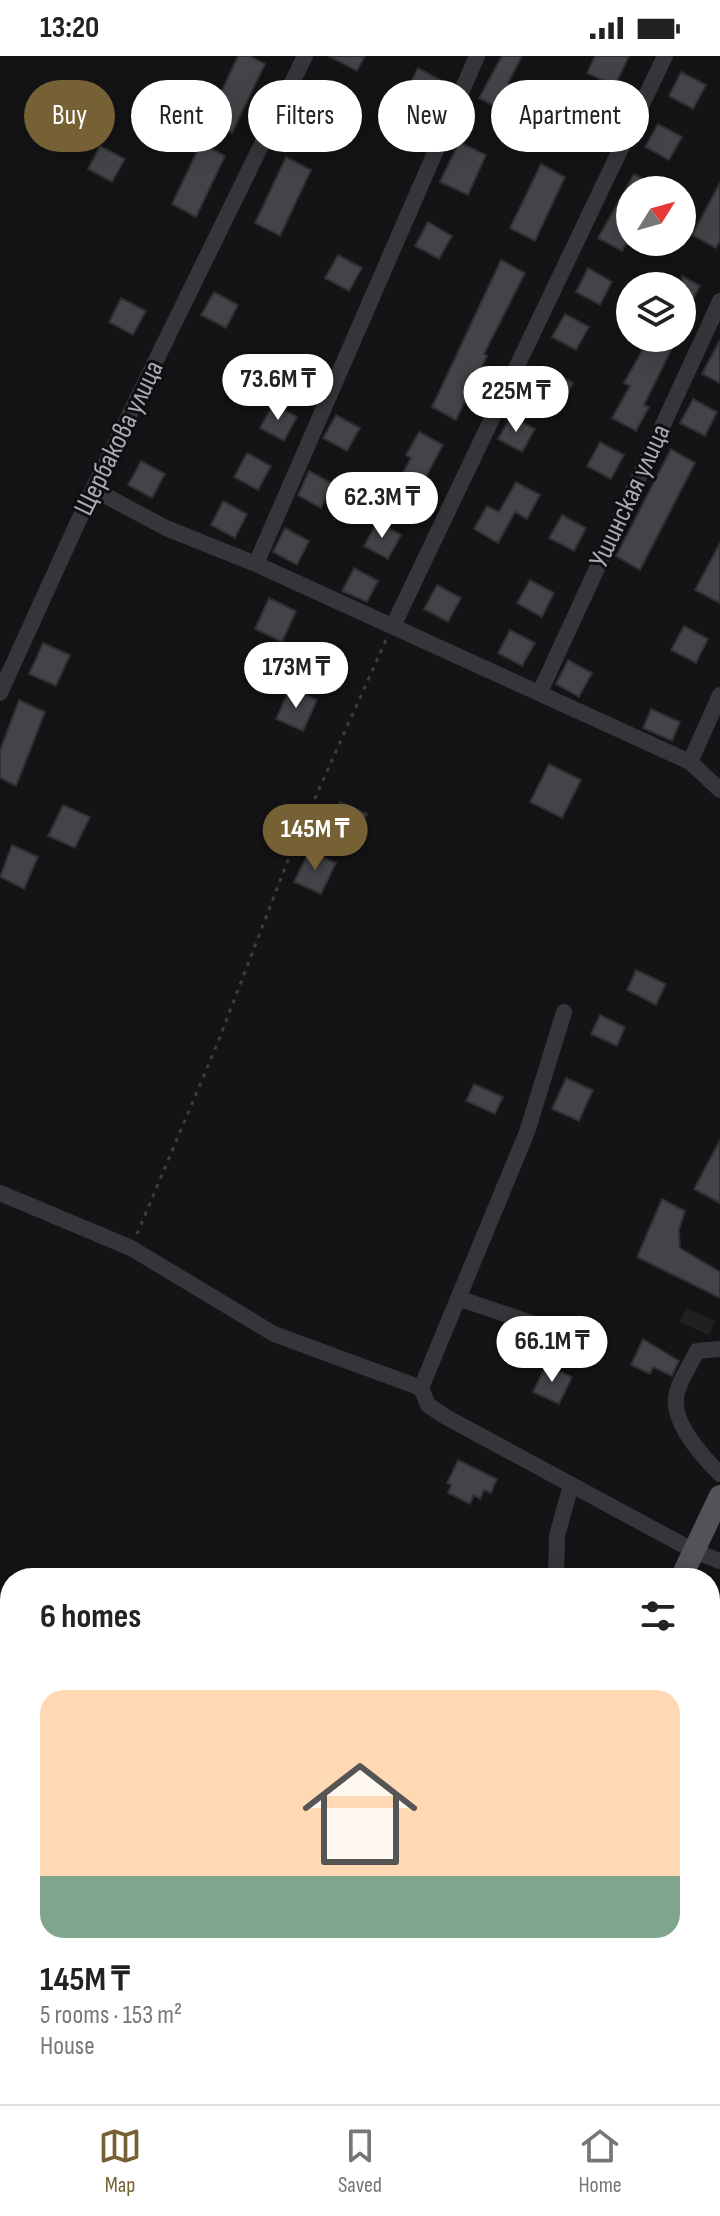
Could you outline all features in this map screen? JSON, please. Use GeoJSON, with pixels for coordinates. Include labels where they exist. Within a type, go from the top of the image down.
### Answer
{"type":"FeatureCollection","features":[{"type":"Feature","properties":{"kind":"main road"},"geometry":{"type":"LineString","coordinates":[[686,1568],[720,1496]]}},
{"type":"Feature","properties":{"kind":"street","name":"Щербакова улица"},"geometry":{"type":"LineString","coordinates":[[0,693],[93,489],[305,56]]}},
{"type":"Feature","properties":{"kind":"street"},"geometry":{"type":"LineString","coordinates":[[256,564],[477,56]]}},
{"type":"Feature","properties":{"kind":"street"},"geometry":{"type":"LineString","coordinates":[[393,626],[665,56]]}},
{"type":"Feature","properties":{"kind":"street","name":"Ушинская улица"},"geometry":{"type":"LineString","coordinates":[[540,692],[720,301]]}},
{"type":"Feature","properties":{"kind":"street"},"geometry":{"type":"LineString","coordinates":[[93,489],[166,528],[256,564],[690,762],[720,790]]}},
{"type":"Feature","properties":{"kind":"street"},"geometry":{"type":"LineString","coordinates":[[690,762],[720,695]]}},
{"type":"Feature","properties":{"kind":"street"},"geometry":{"type":"LineString","coordinates":[[564,1012],[527,1132],[421,1388],[428,1405],[446,1417],[647,1522],[694,1551],[719,1559]]}},
{"type":"Feature","properties":{"kind":"street"},"geometry":{"type":"LineString","coordinates":[[0,1193],[131,1248],[274,1334],[421,1388]]}},
{"type":"Feature","properties":{"kind":"street"},"geometry":{"type":"LineString","coordinates":[[458,1298],[543,1327]]}},
{"type":"Feature","properties":{"kind":"street"},"geometry":{"type":"LineString","coordinates":[[720,1349],[697,1351],[676,1398],[681,1419],[701,1456],[720,1474]]}},
{"type":"Feature","properties":{"kind":"street"},"geometry":{"type":"LineString","coordinates":[[556,1568],[557,1536],[571,1485]]}},
{"type":"Feature","properties":{"kind":"path"},"geometry":{"type":"LineString","coordinates":[[131,1248],[218,1042],[293,847],[393,626]]}},
{"type":"Feature","properties":{"kind":"shaded area"},"geometry":{"type":"Polygon","coordinates":[[[686,1308],[715,1321],[709,1335],[680,1322],[686,1308]]]}},
{"type":"Feature","properties":{"kind":"building"},"geometry":{"type":"Polygon","coordinates":[[[238,56],[250,56],[265,64],[257,80],[248,80],[248,100],[232,133],[232,80],[227,80],[238,56]]]}},
{"type":"Feature","properties":{"kind":"building"},"geometry":{"type":"Polygon","coordinates":[[[329,56],[365,56],[357,71],[329,56]]]}},
{"type":"Feature","properties":{"kind":"building"},"geometry":{"type":"Polygon","coordinates":[[[502,56],[522,56],[510,80],[491,80],[491,104],[479,98],[502,56]]]}},
{"type":"Feature","properties":{"kind":"building"},"geometry":{"type":"Polygon","coordinates":[[[595,56],[629,56],[618,80],[602,80],[587,73],[595,56]]]}},
{"type":"Feature","properties":{"kind":"building"},"geometry":{"type":"Polygon","coordinates":[[[418,68],[440,80],[412,80],[418,68]]]}},
{"type":"Feature","properties":{"kind":"building"},"geometry":{"type":"Polygon","coordinates":[[[681,72],[706,85],[693,109],[669,96],[681,72]]]}},
{"type":"Feature","properties":{"kind":"building"},"geometry":{"type":"Polygon","coordinates":[[[658,124],[682,137],[669,160],[649,149],[649,140],[658,124]]]}},
{"type":"Feature","properties":{"kind":"building"},"geometry":{"type":"Polygon","coordinates":[[[475,150],[486,155],[468,195],[440,182],[454,152],[475,150]]]}},
{"type":"Feature","properties":{"kind":"building"},"geometry":{"type":"Polygon","coordinates":[[[97,152],[112,152],[125,159],[112,182],[88,169],[97,152]]]}},
{"type":"Feature","properties":{"kind":"building"},"geometry":{"type":"Polygon","coordinates":[[[197,152],[218,152],[225,156],[196,217],[172,204],[197,152]]]}},
{"type":"Feature","properties":{"kind":"building"},"geometry":{"type":"Polygon","coordinates":[[[286,157],[311,170],[280,236],[255,223],[286,157]]]}},
{"type":"Feature","properties":{"kind":"building"},"geometry":{"type":"Polygon","coordinates":[[[541,164],[565,177],[535,241],[510,228],[541,164]]]}},
{"type":"Feature","properties":{"kind":"building"},"geometry":{"type":"Polygon","coordinates":[[[720,183],[720,241],[716,248],[696,237],[696,228],[720,183]]]}},
{"type":"Feature","properties":{"kind":"building"},"geometry":{"type":"Polygon","coordinates":[[[616,206],[616,248],[598,238],[616,206]]]}},
{"type":"Feature","properties":{"kind":"building"},"geometry":{"type":"Polygon","coordinates":[[[428,222],[452,236],[439,259],[415,246],[428,222]]]}},
{"type":"Feature","properties":{"kind":"building"},"geometry":{"type":"Polygon","coordinates":[[[338,255],[362,268],[349,291],[325,278],[338,255]]]}},
{"type":"Feature","properties":{"kind":"building"},"geometry":{"type":"Polygon","coordinates":[[[501,260],[525,273],[484,354],[487,356],[456,420],[432,407],[501,260]]]}},
{"type":"Feature","properties":{"kind":"building"},"geometry":{"type":"Polygon","coordinates":[[[588,268],[612,282],[600,305],[576,292],[588,268]]]}},
{"type":"Feature","properties":{"kind":"building"},"geometry":{"type":"Polygon","coordinates":[[[214,292],[238,305],[226,328],[201,315],[214,292]]]}},
{"type":"Feature","properties":{"kind":"building"},"geometry":{"type":"Polygon","coordinates":[[[121,298],[146,311],[133,335],[109,322],[121,298]]]}},
{"type":"Feature","properties":{"kind":"building"},"geometry":{"type":"Polygon","coordinates":[[[565,314],[589,327],[576,350],[552,337],[565,314]]]}},
{"type":"Feature","properties":{"kind":"building"},"geometry":{"type":"Polygon","coordinates":[[[720,340],[720,383],[702,374],[720,340]]]}},
{"type":"Feature","properties":{"kind":"building"},"geometry":{"type":"Polygon","coordinates":[[[641,352],[670,352],[644,405],[649,407],[636,431],[612,418],[630,386],[624,383],[641,352]]]}},
{"type":"Feature","properties":{"kind":"building"},"geometry":{"type":"Polygon","coordinates":[[[549,370],[573,383],[561,406],[536,393],[549,370]]]}},
{"type":"Feature","properties":{"kind":"building"},"geometry":{"type":"Polygon","coordinates":[[[693,399],[717,412],[705,436],[680,423],[693,399]]]}},
{"type":"Feature","properties":{"kind":"building"},"geometry":{"type":"Polygon","coordinates":[[[273,404],[297,417],[284,441],[260,428],[273,404]]]}},
{"type":"Feature","properties":{"kind":"building"},"geometry":{"type":"Polygon","coordinates":[[[336,415],[360,428],[347,451],[323,438],[336,415]]]}},
{"type":"Feature","properties":{"kind":"building"},"geometry":{"type":"Polygon","coordinates":[[[511,416],[535,429],[522,452],[498,439],[511,416]]]}},
{"type":"Feature","properties":{"kind":"building"},"geometry":{"type":"Polygon","coordinates":[[[419,432],[443,445],[421,486],[425,488],[412,512],[388,499],[411,458],[406,455],[419,432]]]}},
{"type":"Feature","properties":{"kind":"building"},"geometry":{"type":"Polygon","coordinates":[[[600,442],[624,455],[611,479],[587,466],[600,442]]]}},
{"type":"Feature","properties":{"kind":"building"},"geometry":{"type":"Polygon","coordinates":[[[671,449],[695,463],[640,570],[616,556],[671,449]]]}},
{"type":"Feature","properties":{"kind":"building"},"geometry":{"type":"Polygon","coordinates":[[[247,453],[271,466],[258,490],[234,477],[247,453]]]}},
{"type":"Feature","properties":{"kind":"building"},"geometry":{"type":"Polygon","coordinates":[[[141,461],[165,474],[152,498],[128,485],[141,461]]]}},
{"type":"Feature","properties":{"kind":"building"},"geometry":{"type":"Polygon","coordinates":[[[309,471],[333,484],[321,508],[298,495],[309,471]]]}},
{"type":"Feature","properties":{"kind":"building"},"geometry":{"type":"Polygon","coordinates":[[[516,482],[540,495],[527,519],[515,512],[498,543],[474,529],[487,506],[499,512],[516,482]]]}},
{"type":"Feature","properties":{"kind":"building"},"geometry":{"type":"Polygon","coordinates":[[[223,501],[247,514],[235,538],[211,525],[223,501]]]}},
{"type":"Feature","properties":{"kind":"building"},"geometry":{"type":"Polygon","coordinates":[[[562,515],[586,528],[574,551],[549,538],[562,515]]]}},
{"type":"Feature","properties":{"kind":"building"},"geometry":{"type":"Polygon","coordinates":[[[377,522],[401,535],[388,559],[364,546],[377,522]]]}},
{"type":"Feature","properties":{"kind":"building"},"geometry":{"type":"Polygon","coordinates":[[[285,528],[309,541],[297,565],[273,552],[285,528]]]}},
{"type":"Feature","properties":{"kind":"building"},"geometry":{"type":"Polygon","coordinates":[[[720,543],[720,603],[695,590],[720,543]]]}},
{"type":"Feature","properties":{"kind":"building"},"geometry":{"type":"Polygon","coordinates":[[[354,568],[378,581],[367,602],[342,591],[354,568]]]}},
{"type":"Feature","properties":{"kind":"building"},"geometry":{"type":"Polygon","coordinates":[[[530,580],[554,593],[542,617],[517,603],[530,580]]]}},
{"type":"Feature","properties":{"kind":"building"},"geometry":{"type":"Polygon","coordinates":[[[437,585],[461,598],[448,622],[424,609],[437,585]]]}},
{"type":"Feature","properties":{"kind":"building"},"geometry":{"type":"Polygon","coordinates":[[[269,598],[296,611],[282,642],[255,629],[269,598]]]}},
{"type":"Feature","properties":{"kind":"building"},"geometry":{"type":"Polygon","coordinates":[[[684,626],[708,639],[696,663],[671,650],[684,626]]]}},
{"type":"Feature","properties":{"kind":"building"},"geometry":{"type":"Polygon","coordinates":[[[510,630],[535,643],[522,666],[498,653],[510,630]]]}},
{"type":"Feature","properties":{"kind":"building"},"geometry":{"type":"Polygon","coordinates":[[[43,643],[70,655],[56,686],[29,674],[43,643]]]}},
{"type":"Feature","properties":{"kind":"building"},"geometry":{"type":"Polygon","coordinates":[[[568,660],[592,673],[579,697],[556,684],[568,660]]]}},
{"type":"Feature","properties":{"kind":"building"},"geometry":{"type":"Polygon","coordinates":[[[290,688],[317,700],[303,731],[276,719],[290,688]]]}},
{"type":"Feature","properties":{"kind":"building"},"geometry":{"type":"Polygon","coordinates":[[[19,700],[45,712],[16,786],[0,778],[0,750],[19,700]]]}},
{"type":"Feature","properties":{"kind":"building"},"geometry":{"type":"Polygon","coordinates":[[[651,709],[680,722],[672,741],[643,728],[651,709]]]}},
{"type":"Feature","properties":{"kind":"building"},"geometry":{"type":"Polygon","coordinates":[[[549,764],[581,780],[562,818],[530,802],[549,764]]]}},
{"type":"Feature","properties":{"kind":"building"},"geometry":{"type":"Polygon","coordinates":[[[340,802],[367,814],[352,846],[326,833],[340,802]]]}},
{"type":"Feature","properties":{"kind":"building"},"geometry":{"type":"Polygon","coordinates":[[[63,805],[90,817],[75,848],[48,836],[63,805]]]}},
{"type":"Feature","properties":{"kind":"building"},"geometry":{"type":"Polygon","coordinates":[[[12,845],[38,857],[24,889],[0,877],[12,845]]]}},
{"type":"Feature","properties":{"kind":"building"},"geometry":{"type":"Polygon","coordinates":[[[309,851],[336,863],[321,894],[294,882],[309,851]]]}},
{"type":"Feature","properties":{"kind":"building"},"geometry":{"type":"Polygon","coordinates":[[[636,970],[666,984],[656,1005],[627,990],[636,970]]]}},
{"type":"Feature","properties":{"kind":"building"},"geometry":{"type":"Polygon","coordinates":[[[600,1015],[625,1027],[617,1046],[591,1034],[600,1015]]]}},
{"type":"Feature","properties":{"kind":"building"},"geometry":{"type":"Polygon","coordinates":[[[566,1078],[593,1090],[579,1121],[552,1109],[566,1078]]]}},
{"type":"Feature","properties":{"kind":"building"},"geometry":{"type":"Polygon","coordinates":[[[474,1084],[503,1097],[495,1114],[466,1101],[474,1084]]]}},
{"type":"Feature","properties":{"kind":"building"},"geometry":{"type":"Polygon","coordinates":[[[720,1140],[720,1203],[694,1189],[720,1140]]]}},
{"type":"Feature","properties":{"kind":"building"},"geometry":{"type":"Polygon","coordinates":[[[662,1199],[685,1211],[679,1230],[680,1248],[720,1272],[720,1298],[637,1257],[662,1199]]]}},
{"type":"Feature","properties":{"kind":"building"},"geometry":{"type":"Polygon","coordinates":[[[643,1339],[679,1361],[672,1376],[653,1367],[650,1374],[631,1365],[643,1339]]]}},
{"type":"Feature","properties":{"kind":"building"},"geometry":{"type":"Polygon","coordinates":[[[546,1365],[572,1377],[559,1404],[533,1392],[546,1365]]]}},
{"type":"Feature","properties":{"kind":"building"},"geometry":{"type":"Polygon","coordinates":[[[458,1460],[497,1479],[491,1493],[484,1490],[480,1499],[474,1495],[470,1504],[448,1493],[451,1485],[447,1483],[458,1460]]]}}]}
